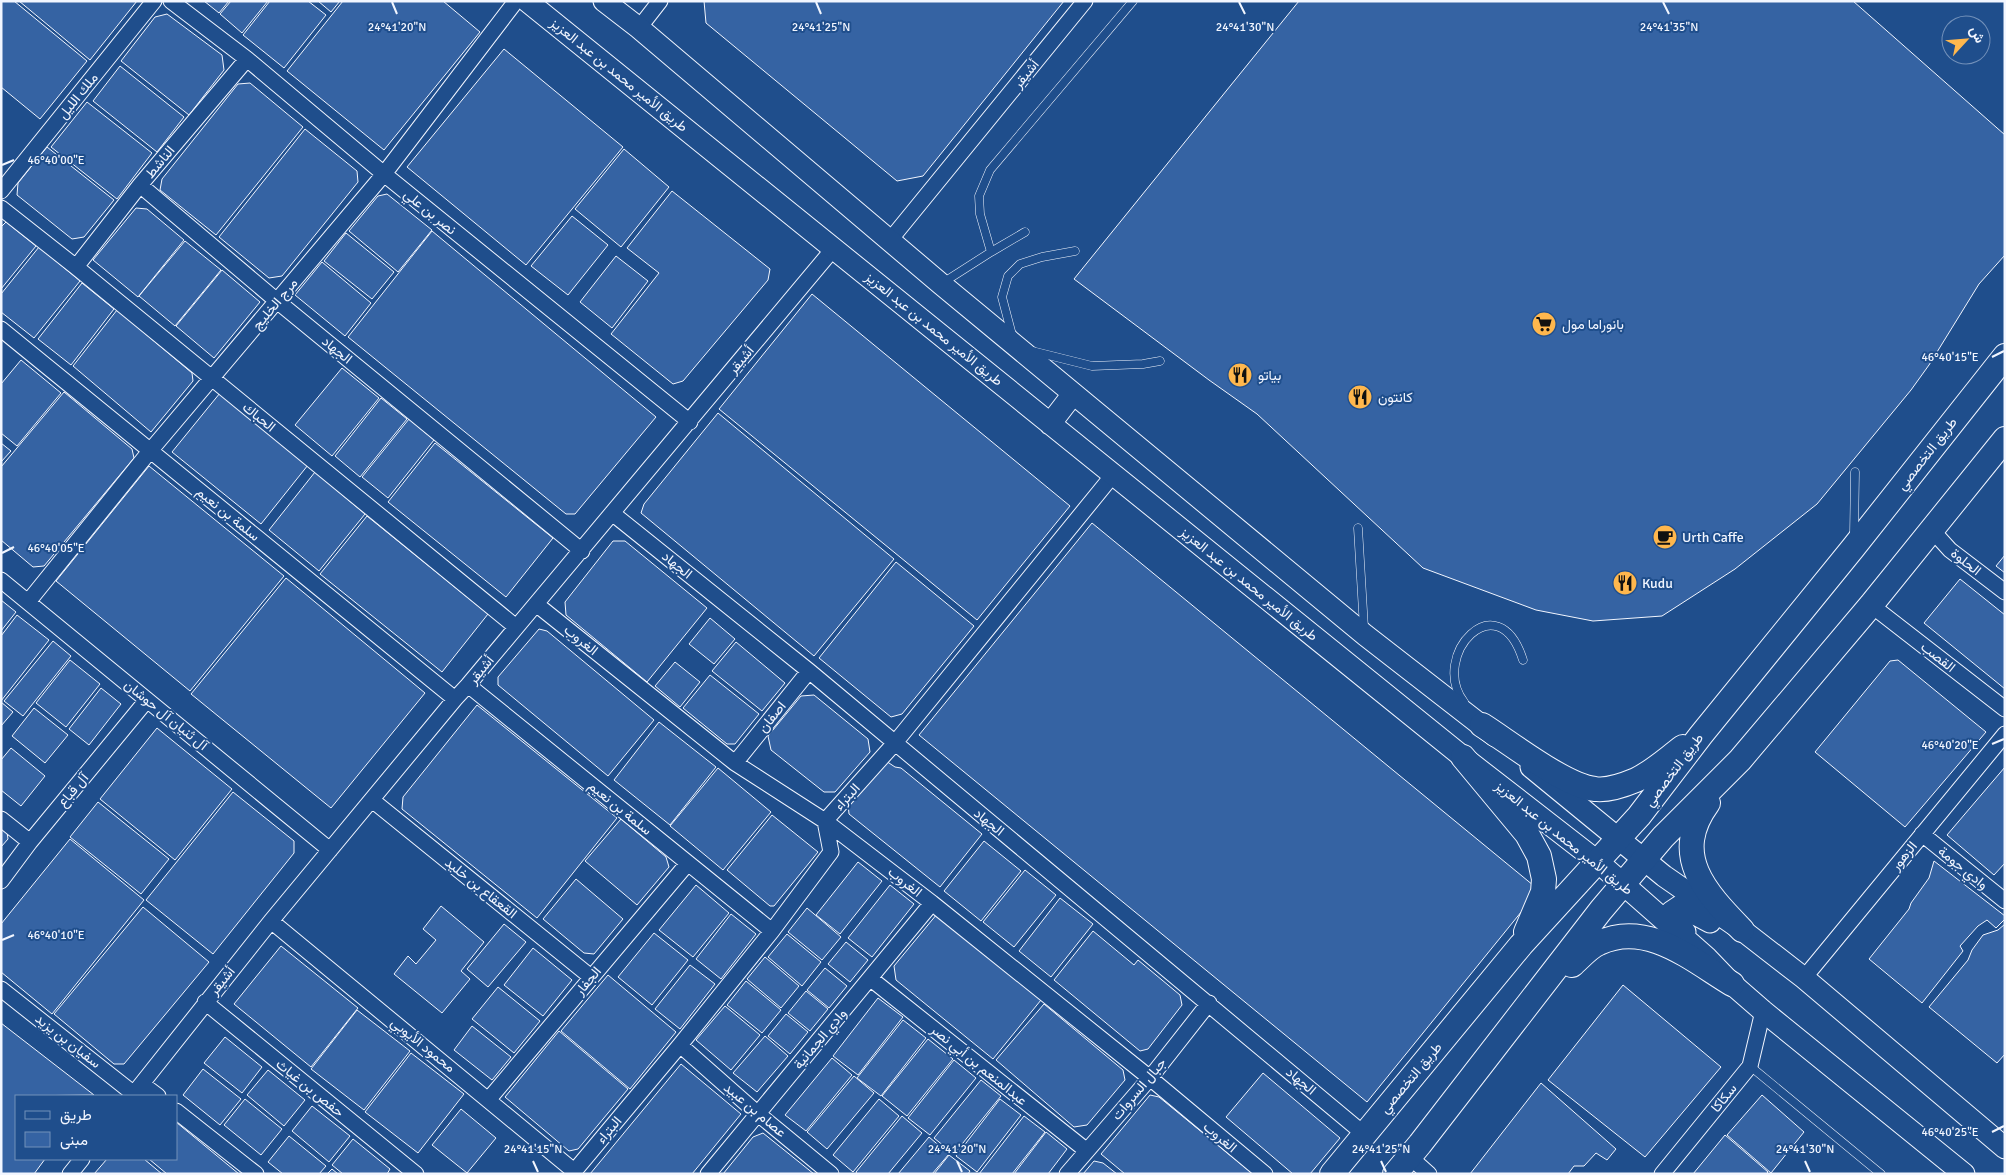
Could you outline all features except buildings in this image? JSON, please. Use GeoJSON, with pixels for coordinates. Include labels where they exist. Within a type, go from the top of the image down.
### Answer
{"type":"FeatureCollection","features":[{"type":"Feature","properties":{"kind":"main road","name":"طريق الأمير محمد بن عبد العزيز"},"geometry":{"type":"LineString","coordinates":[[528,1],[1463,757],[1597,861],[1707,958],[1732,984],[1763,1011],[1964,1174]]}},
{"type":"Feature","properties":{"kind":"main road"},"geometry":{"type":"LineString","coordinates":[[604,1],[639,28],[940,284],[1365,635],[1482,725],[1664,876],[1742,930],[1804,978],[2005,1148]]}},
{"type":"Feature","properties":{"kind":"main road","name":"طريق التخصصي"},"geometry":{"type":"LineString","coordinates":[[1332,1174],[1521,945],[1617,838],[1629,828],[1701,735],[1853,548],[2005,356]]}},
{"type":"Feature","properties":{"kind":"main road"},"geometry":{"type":"LineString","coordinates":[[1050,424],[1073,394]]}},
{"type":"Feature","properties":{"kind":"main road"},"geometry":{"type":"LineString","coordinates":[[1742,930],[1711,898],[1692,860],[1695,823],[1740,760],[1871,605],[2005,440]]}},
{"type":"Feature","properties":{"kind":"main road"},"geometry":{"type":"LineString","coordinates":[[1482,725],[1551,770],[1574,782],[1596,789],[1636,780],[1701,735]]}},
{"type":"Feature","properties":{"kind":"main road"},"geometry":{"type":"LineString","coordinates":[[1463,757],[1527,834],[1534,844],[1543,869],[1542,892],[1521,945]]}},
{"type":"Feature","properties":{"kind":"main road"},"geometry":{"type":"LineString","coordinates":[[1403,1165],[1601,910],[1644,858],[1740,760]]}},
{"type":"Feature","properties":{"kind":"main road"},"geometry":{"type":"LineString","coordinates":[[1663,786],[1640,836],[1641,844],[1648,845],[1684,816]]}},
{"type":"Feature","properties":{"kind":"main road"},"geometry":{"type":"LineString","coordinates":[[1707,958],[1674,921],[1672,912],[1680,906],[1720,927],[1742,930]]}},
{"type":"Feature","properties":{"kind":"main road"},"geometry":{"type":"LineString","coordinates":[[1533,998],[1598,943],[1619,936],[1634,935],[1652,938],[1668,945],[1732,984]]}},
{"type":"Feature","properties":{"kind":"street","name":"ملك الليل"},"geometry":{"type":"LineString","coordinates":[[1,191],[154,1]]}},
{"type":"Feature","properties":{"kind":"street","name":"نصر بن علي"},"geometry":{"type":"LineString","coordinates":[[171,1],[247,59],[384,174],[690,422]]}},
{"type":"Feature","properties":{"kind":"street","name":"مرج الخليج"},"geometry":{"type":"LineString","coordinates":[[28,602],[150,451],[384,174],[516,1]]}},
{"type":"Feature","properties":{"kind":"street"},"geometry":{"type":"LineString","coordinates":[[639,28],[660,1]]}},
{"type":"Feature","properties":{"kind":"street","name":"أشيقر"},"geometry":{"type":"LineString","coordinates":[[890,240],[1086,1]]}},
{"type":"Feature","properties":{"kind":"street","name":"الناشط"},"geometry":{"type":"LineString","coordinates":[[76,266],[140,185],[247,59]]}},
{"type":"Feature","properties":{"kind":"street","name":"الجهاد"},"geometry":{"type":"LineString","coordinates":[[140,185],[277,302],[582,550]]}},
{"type":"Feature","properties":{"kind":"street","name":"الحباك"},"geometry":{"type":"LineString","coordinates":[[1,208],[76,266],[211,379],[516,627]]}},
{"type":"Feature","properties":{"kind":"street","name":"أشيقر"},"geometry":{"type":"LineString","coordinates":[[136,1091],[271,921],[834,248]]}},
{"type":"Feature","properties":{"kind":"street","name":"سلمة بن نعيم"},"geometry":{"type":"LineString","coordinates":[[1,329],[455,699]]}},
{"type":"Feature","properties":{"kind":"street","name":"البتراء"},"geometry":{"type":"LineString","coordinates":[[573,1172],[680,1045],[772,931],[831,852],[825,821],[894,744],[1113,475]]}},
{"type":"Feature","properties":{"kind":"street","name":"الجهاد"},"geometry":{"type":"LineString","coordinates":[[612,513],[809,671],[894,744],[1210,1004],[1364,1134]]}},
{"type":"Feature","properties":{"kind":"street","name":"الحلوة"},"geometry":{"type":"LineString","coordinates":[[1931,529],[1950,550],[2005,592]]}},
{"type":"Feature","properties":{"kind":"street","name":"آل ثنيان آل حوشان"},"geometry":{"type":"LineString","coordinates":[[1,580],[330,850]]}},
{"type":"Feature","properties":{"kind":"street","name":"الغروب"},"geometry":{"type":"LineString","coordinates":[[536,604],[735,763],[825,821],[932,903],[1150,1078],[1264,1174]]}},
{"type":"Feature","properties":{"kind":"street","name":"القصب"},"geometry":{"type":"LineString","coordinates":[[1871,605],[2005,709]]}},
{"type":"Feature","properties":{"kind":"street","name":"اصفان"},"geometry":{"type":"LineString","coordinates":[[735,763],[809,671]]}},
{"type":"Feature","properties":{"kind":"street","name":"سلمة بن نعيم"},"geometry":{"type":"LineString","coordinates":[[468,685],[772,931]]}},
{"type":"Feature","properties":{"kind":"street","name":"آل قباع"},"geometry":{"type":"LineString","coordinates":[[1,881],[30,842],[148,700]]}},
{"type":"Feature","properties":{"kind":"street","name":"الزهور"},"geometry":{"type":"LineString","coordinates":[[1804,978],[2005,734]]}},
{"type":"Feature","properties":{"kind":"street","name":"القعقاع بن خليد"},"geometry":{"type":"LineString","coordinates":[[372,800],[591,977]]}},
{"type":"Feature","properties":{"kind":"street"},"geometry":{"type":"LineString","coordinates":[[1,819],[30,842]]}},
{"type":"Feature","properties":{"kind":"street","name":"وادي جومة"},"geometry":{"type":"LineString","coordinates":[[1922,834],[2005,901]]}},
{"type":"Feature","properties":{"kind":"street","name":"الجفار"},"geometry":{"type":"LineString","coordinates":[[488,1099],[688,863]]}},
{"type":"Feature","properties":{"kind":"street","name":"وادي الجمانية"},"geometry":{"type":"LineString","coordinates":[[708,1174],[932,903]]}},
{"type":"Feature","properties":{"kind":"street","name":"محمود الأيوبي"},"geometry":{"type":"LineString","coordinates":[[271,921],[488,1099],[573,1172]]}},
{"type":"Feature","properties":{"kind":"street","name":"عبدالمنعم بن أبي نصر"},"geometry":{"type":"LineString","coordinates":[[871,979],[1086,1151]]}},
{"type":"Feature","properties":{"kind":"street","name":"سفيان بن يزيد"},"geometry":{"type":"LineString","coordinates":[[1,989],[136,1091],[154,1095]]}},
{"type":"Feature","properties":{"kind":"street","name":"حفص بن غياث"},"geometry":{"type":"LineString","coordinates":[[205,1002],[406,1170]]}},
{"type":"Feature","properties":{"kind":"street","name":"جبال السروات"},"geometry":{"type":"LineString","coordinates":[[1067,1174],[1150,1078],[1210,1004]]}},
{"type":"Feature","properties":{"kind":"street","name":"سكاكا"},"geometry":{"type":"LineString","coordinates":[[1662,1174],[1750,1066],[1763,1011]]}},
{"type":"Feature","properties":{"kind":"street","name":"عصام بن عبيد"},"geometry":{"type":"LineString","coordinates":[[680,1045],[757,1113],[832,1174]]}},
{"type":"Feature","properties":{"kind":"street"},"geometry":{"type":"LineString","coordinates":[[178,1113],[256,1174]]}},
{"type":"Feature","properties":{"kind":"street"},"geometry":{"type":"LineString","coordinates":[[70,1174],[81,1160]]}},
{"type":"Feature","properties":{"kind":"street"},"geometry":{"type":"LineString","coordinates":[[1403,1165],[1429,1174]]}},
{"type":"Feature","properties":{"kind":"lane"},"geometry":{"type":"LineString","coordinates":[[991,252],[980,214],[979,196],[990,170],[1133,1]]}},
{"type":"Feature","properties":{"kind":"lane"},"geometry":{"type":"LineString","coordinates":[[940,284],[1024,232]]}},
{"type":"Feature","properties":{"kind":"lane"},"geometry":{"type":"LineString","coordinates":[[1075,251],[1042,257],[1020,264],[1008,276],[1002,297],[1015,346],[1092,366],[1143,364],[1160,361]]}},
{"type":"Feature","properties":{"kind":"lane"},"geometry":{"type":"LineString","coordinates":[[1853,548],[1855,472]]}},
{"type":"Feature","properties":{"kind":"lane"},"geometry":{"type":"LineString","coordinates":[[1358,528],[1361,611],[1365,635]]}},
{"type":"Feature","properties":{"kind":"lane"},"geometry":{"type":"LineString","coordinates":[[1482,725],[1457,692],[1456,667],[1460,645],[1468,635],[1478,628],[1490,626],[1508,631],[1518,646],[1523,660]]}},
{"type":"Feature","properties":{"kind":"lane"},"geometry":{"type":"LineString","coordinates":[[1750,1066],[1881,1174]]}},
{"type":"Feature","properties":{"kind":"place","name":"بانوراما مول"},"geometry":{"type":"Point","coordinates":[1544,324]}},
{"type":"Feature","properties":{"kind":"place","name":"بياتو"},"geometry":{"type":"Point","coordinates":[1240,375]}},
{"type":"Feature","properties":{"kind":"place","name":"كانتون"},"geometry":{"type":"Point","coordinates":[1360,397]}},
{"type":"Feature","properties":{"kind":"place","name":"Urth Caffe"},"geometry":{"type":"Point","coordinates":[1665,537]}},
{"type":"Feature","properties":{"kind":"place","name":"Kudu"},"geometry":{"type":"Point","coordinates":[1625,583]}}]}
